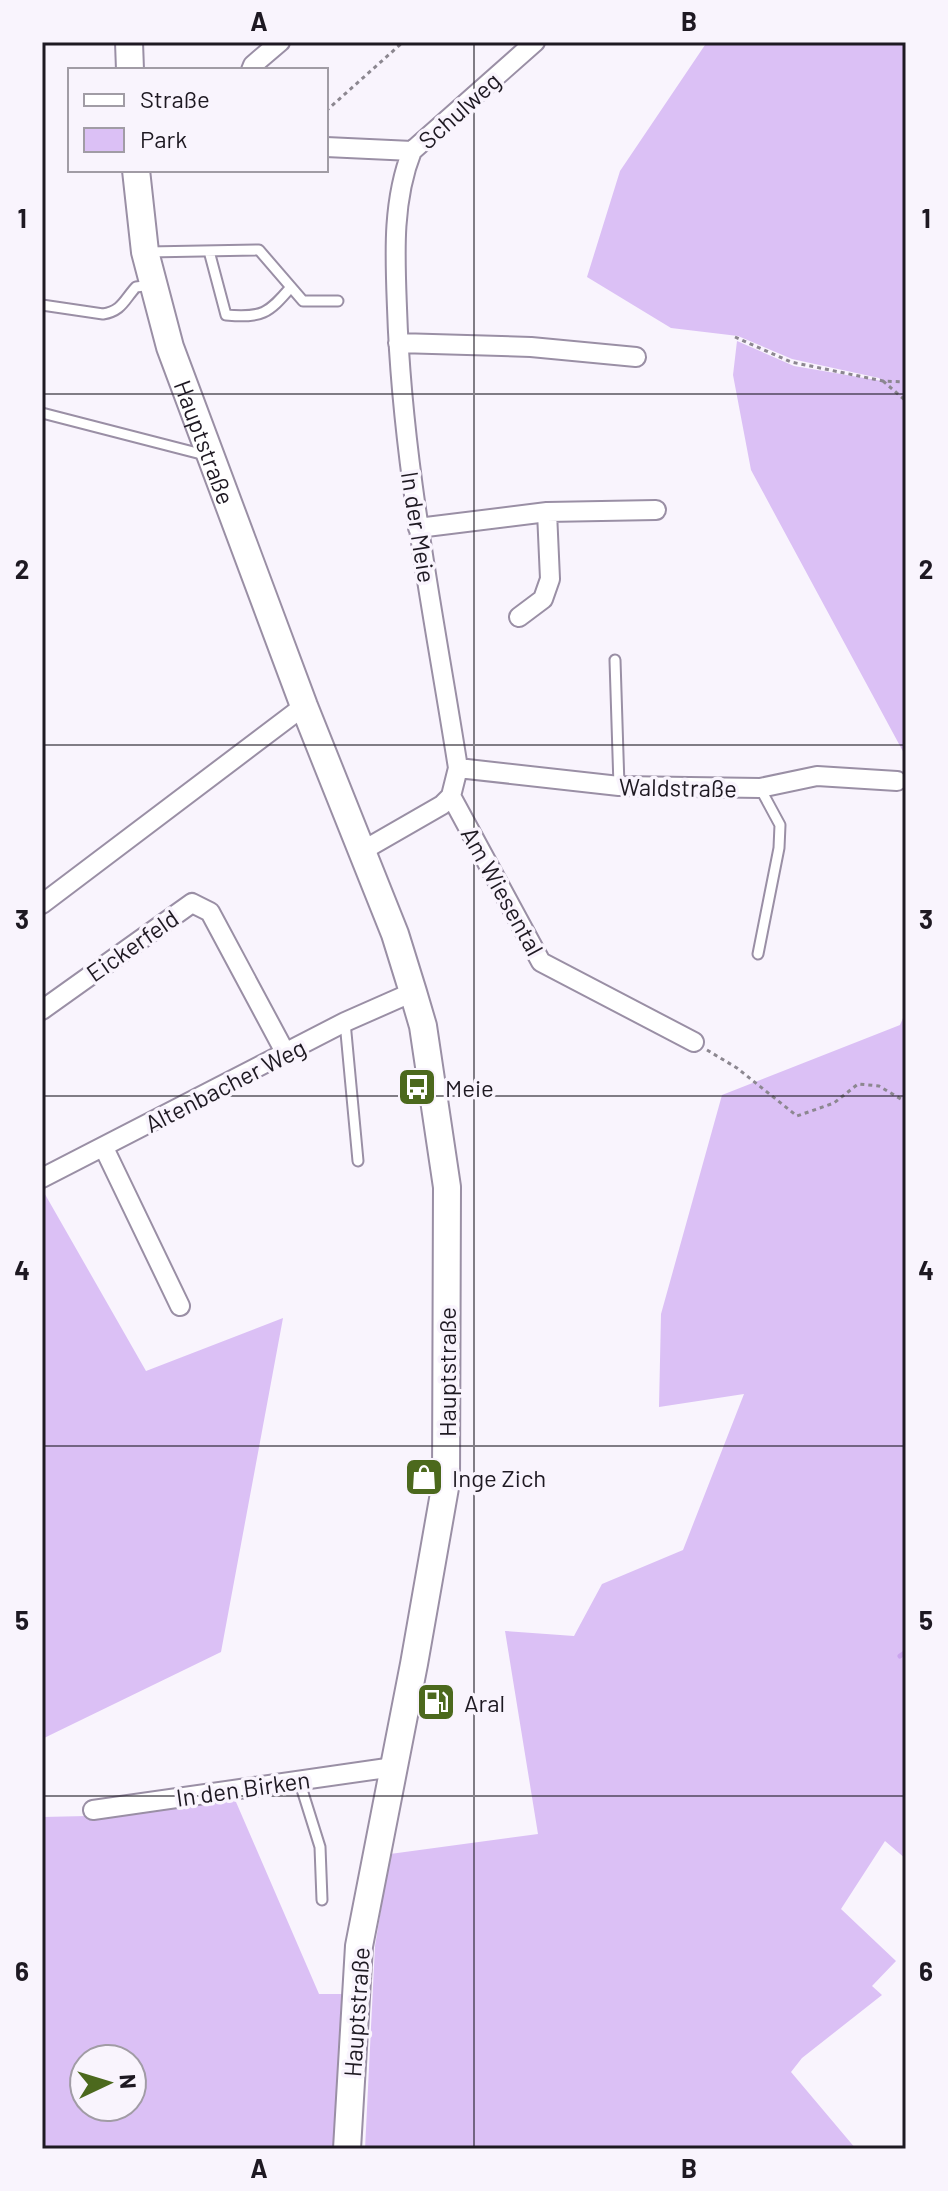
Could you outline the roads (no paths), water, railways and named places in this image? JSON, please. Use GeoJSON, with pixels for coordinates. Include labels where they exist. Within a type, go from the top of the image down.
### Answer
{"type":"FeatureCollection","features":[{"type":"Feature","properties":{"kind":"main road"},"geometry":{"type":"LineString","coordinates":[[129,42],[130,68]]}},
{"type":"Feature","properties":{"kind":"main road","name":"Hauptstraße"},"geometry":{"type":"LineString","coordinates":[[136,172],[145,252],[170,347],[304,706],[395,934],[413,992],[423,1026],[447,1187],[446,1482],[359,1946],[347,2149]]}},
{"type":"Feature","properties":{"kind":"street"},"geometry":{"type":"LineString","coordinates":[[252,68],[280,42]]}},
{"type":"Feature","properties":{"kind":"street","name":"Schulweg"},"geometry":{"type":"LineString","coordinates":[[328,147],[412,151],[535,42]]}},
{"type":"Feature","properties":{"kind":"street","name":"In der Meie"},"geometry":{"type":"LineString","coordinates":[[412,151],[405,170],[395,239],[398,343],[404,433],[458,768],[451,796]]}},
{"type":"Feature","properties":{"kind":"street"},"geometry":{"type":"LineString","coordinates":[[398,343],[531,347],[636,357]]}},
{"type":"Feature","properties":{"kind":"street"},"geometry":{"type":"LineString","coordinates":[[418,528],[547,512],[656,510]]}},
{"type":"Feature","properties":{"kind":"street"},"geometry":{"type":"LineString","coordinates":[[519,617],[543,599],[550,579],[547,512]]}},
{"type":"Feature","properties":{"kind":"street"},"geometry":{"type":"LineString","coordinates":[[42,904],[304,706]]}},
{"type":"Feature","properties":{"kind":"street","name":"Waldstraße"},"geometry":{"type":"LineString","coordinates":[[458,768],[619,786],[760,788],[817,776],[897,781]]}},
{"type":"Feature","properties":{"kind":"street"},"geometry":{"type":"LineString","coordinates":[[362,851],[442,805],[451,796]]}},
{"type":"Feature","properties":{"kind":"street","name":"Am Wiesental"},"geometry":{"type":"LineString","coordinates":[[451,796],[541,962],[694,1042]]}},
{"type":"Feature","properties":{"kind":"street","name":"Eickerfeld"},"geometry":{"type":"LineString","coordinates":[[42,1010],[192,903],[210,912],[286,1054]]}},
{"type":"Feature","properties":{"kind":"street","name":"Altenbacher Weg"},"geometry":{"type":"LineString","coordinates":[[42,1178],[345,1022],[413,992]]}},
{"type":"Feature","properties":{"kind":"street"},"geometry":{"type":"LineString","coordinates":[[104,1148],[180,1306]]}},
{"type":"Feature","properties":{"kind":"street","name":"In den Birken"},"geometry":{"type":"LineString","coordinates":[[93,1810],[394,1767]]}},
{"type":"Feature","properties":{"kind":"lane"},"geometry":{"type":"LineString","coordinates":[[145,252],[259,250],[303,301],[338,301]]}},
{"type":"Feature","properties":{"kind":"lane"},"geometry":{"type":"LineString","coordinates":[[209,251],[226,315],[249,317],[270,311],[291,287]]}},
{"type":"Feature","properties":{"kind":"lane"},"geometry":{"type":"LineString","coordinates":[[42,305],[112,313],[136,287],[152,285]]}},
{"type":"Feature","properties":{"kind":"lane"},"geometry":{"type":"LineString","coordinates":[[42,413],[210,456]]}},
{"type":"Feature","properties":{"kind":"lane"},"geometry":{"type":"LineString","coordinates":[[615,660],[619,786]]}},
{"type":"Feature","properties":{"kind":"lane"},"geometry":{"type":"LineString","coordinates":[[758,954],[779,848],[780,825],[760,788]]}},
{"type":"Feature","properties":{"kind":"lane"},"geometry":{"type":"LineString","coordinates":[[345,1022],[358,1161]]}},
{"type":"Feature","properties":{"kind":"lane"},"geometry":{"type":"LineString","coordinates":[[299,1780],[320,1847],[322,1900]]}},
{"type":"Feature","properties":{"kind":"waterway"},"geometry":{"type":"LineString","coordinates":[[900,1656],[906,1652]]}},
{"type":"Feature","properties":{"kind":"place","name":"Meie"},"geometry":{"type":"Point","coordinates":[417,1087]}},
{"type":"Feature","properties":{"kind":"place","name":"Inge Zich"},"geometry":{"type":"Point","coordinates":[424,1477]}},
{"type":"Feature","properties":{"kind":"place","name":"Aral"},"geometry":{"type":"Point","coordinates":[436,1702]}}]}
